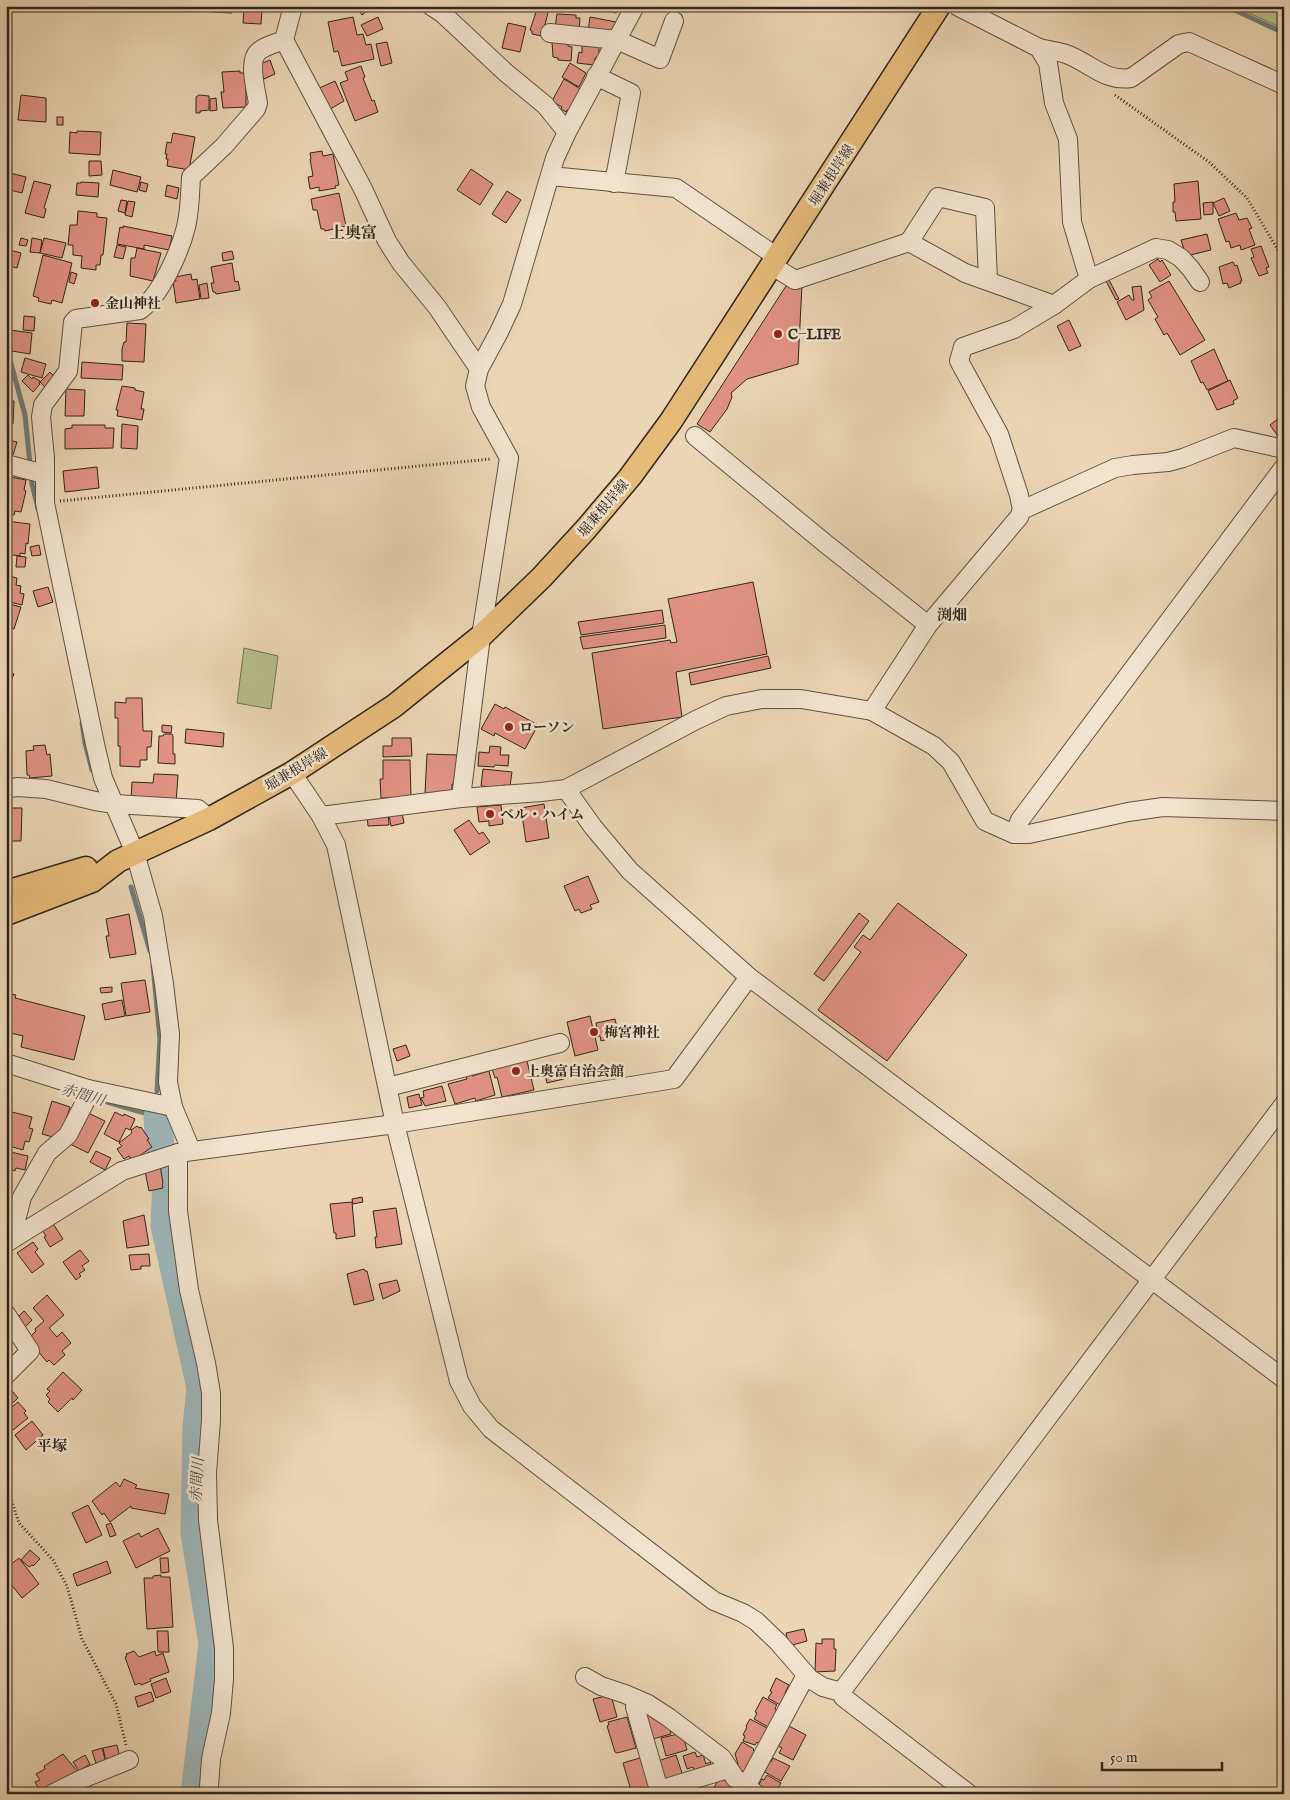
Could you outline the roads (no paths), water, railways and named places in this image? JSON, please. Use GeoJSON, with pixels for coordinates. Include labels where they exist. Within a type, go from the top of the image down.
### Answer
{"type":"FeatureCollection","features":[{"type":"Feature","properties":{"kind":"main road","name":"堀兼根岸線"},"geometry":{"type":"LineString","coordinates":[[6,914],[209,818],[292,773],[394,706],[481,636],[542,577],[586,530],[630,477],[671,421],[844,156],[939,6]]}},
{"type":"Feature","properties":{"kind":"main road","name":"堀兼根岸線"},"geometry":{"type":"LineString","coordinates":[[6,892],[89,875]]}},
{"type":"Feature","properties":{"kind":"main road","name":"堀兼根岸線"},"geometry":{"type":"LineString","coordinates":[[6,901],[89,875]]}},
{"type":"Feature","properties":{"kind":"main road","name":"堀兼根岸線"},"geometry":{"type":"LineString","coordinates":[[6,922],[89,875]]}},
{"type":"Feature","properties":{"kind":"street"},"geometry":{"type":"LineString","coordinates":[[293,6],[284,40],[326,123],[363,190],[387,241],[401,263],[437,307],[479,369]]}},
{"type":"Feature","properties":{"kind":"street"},"geometry":{"type":"LineString","coordinates":[[431,6],[442,13],[505,72],[545,105],[566,132]]}},
{"type":"Feature","properties":{"kind":"street"},"geometry":{"type":"LineString","coordinates":[[461,798],[481,636],[510,458],[481,407],[475,386],[479,369],[512,304],[555,158],[566,132],[635,6]]}},
{"type":"Feature","properties":{"kind":"street"},"geometry":{"type":"LineString","coordinates":[[956,6],[1039,48],[1067,54],[1104,75],[1122,79],[1130,78],[1179,44],[1189,42],[1284,85]]}},
{"type":"Feature","properties":{"kind":"street"},"geometry":{"type":"LineString","coordinates":[[550,33],[617,40],[660,59],[674,21]]}},
{"type":"Feature","properties":{"kind":"street"},"geometry":{"type":"LineString","coordinates":[[210,1794],[211,1759],[221,1713],[224,1648],[208,1520],[207,1473],[211,1420],[210,1393],[206,1363],[190,1290],[178,1211],[185,1152],[172,1107],[168,1082],[170,1034],[153,916],[127,857],[106,802],[103,778],[45,503],[45,458],[41,417],[43,406],[68,371],[73,322],[76,318],[140,310],[162,286],[187,225],[191,177],[224,146],[256,108],[258,103],[253,65],[254,58],[259,50],[284,40]]}},
{"type":"Feature","properties":{"kind":"street"},"geometry":{"type":"LineString","coordinates":[[1039,48],[1048,63],[1054,103],[1068,139],[1072,222],[1088,280]]}},
{"type":"Feature","properties":{"kind":"street"},"geometry":{"type":"LineString","coordinates":[[596,76],[631,94],[614,183]]}},
{"type":"Feature","properties":{"kind":"street"},"geometry":{"type":"LineString","coordinates":[[550,176],[676,188],[774,261],[795,280],[909,242],[938,197],[985,208],[988,282]]}},
{"type":"Feature","properties":{"kind":"street"},"geometry":{"type":"LineString","coordinates":[[909,242],[965,273],[1054,305]]}},
{"type":"Feature","properties":{"kind":"street"},"geometry":{"type":"LineString","coordinates":[[872,711],[928,625],[1019,517],[1022,510],[999,434],[959,361],[963,347],[1014,329],[1054,305],[1088,280],[1156,248],[1168,250],[1181,258],[1200,282]]}},
{"type":"Feature","properties":{"kind":"street"},"geometry":{"type":"LineString","coordinates":[[696,436],[928,625]]}},
{"type":"Feature","properties":{"kind":"street"},"geometry":{"type":"LineString","coordinates":[[1022,510],[1115,468],[1168,462],[1234,438],[1284,449]]}},
{"type":"Feature","properties":{"kind":"street"},"geometry":{"type":"LineString","coordinates":[[6,464],[44,474]]}},
{"type":"Feature","properties":{"kind":"street"},"geometry":{"type":"LineString","coordinates":[[1014,834],[1020,820],[1284,467]]}},
{"type":"Feature","properties":{"kind":"street"},"geometry":{"type":"LineString","coordinates":[[320,816],[461,798],[566,789],[726,706],[762,699],[802,699],[872,711],[934,746],[951,762],[985,821],[1014,834],[1029,834],[1128,812],[1163,808],[1284,811]]}},
{"type":"Feature","properties":{"kind":"street"},"geometry":{"type":"LineString","coordinates":[[292,773],[336,845],[395,1124],[459,1380],[472,1406],[491,1429],[702,1592],[714,1601],[743,1613],[756,1621],[778,1642],[806,1675],[823,1687],[841,1692],[843,1697],[970,1794]]}},
{"type":"Feature","properties":{"kind":"street"},"geometry":{"type":"LineString","coordinates":[[6,789],[17,787],[46,789],[106,802],[198,809],[209,818]]}},
{"type":"Feature","properties":{"kind":"street"},"geometry":{"type":"LineString","coordinates":[[566,789],[593,827],[630,871],[749,977],[1284,1378]]}},
{"type":"Feature","properties":{"kind":"street"},"geometry":{"type":"LineString","coordinates":[[9,1242],[122,1171],[185,1152],[395,1124],[674,1079],[749,977]]}},
{"type":"Feature","properties":{"kind":"street"},"geometry":{"type":"LineString","coordinates":[[388,1088],[560,1043]]}},
{"type":"Feature","properties":{"kind":"street"},"geometry":{"type":"LineString","coordinates":[[6,1063],[87,1096],[172,1107]]}},
{"type":"Feature","properties":{"kind":"street"},"geometry":{"type":"LineString","coordinates":[[9,1242],[22,1197],[47,1153],[68,1135],[87,1096]]}},
{"type":"Feature","properties":{"kind":"street"},"geometry":{"type":"LineString","coordinates":[[841,1692],[1150,1279],[1284,1104]]}},
{"type":"Feature","properties":{"kind":"street"},"geometry":{"type":"LineString","coordinates":[[6,1314],[30,1351],[6,1376]]}},
{"type":"Feature","properties":{"kind":"street"},"geometry":{"type":"LineString","coordinates":[[584,1677],[601,1686],[648,1704],[668,1717],[722,1758],[735,1778],[748,1791],[806,1675]]}},
{"type":"Feature","properties":{"kind":"street"},"geometry":{"type":"LineString","coordinates":[[636,1699],[635,1707],[659,1790],[728,1769]]}},
{"type":"Feature","properties":{"kind":"street"},"geometry":{"type":"LineString","coordinates":[[52,1794],[82,1779],[130,1760]]}},
{"type":"Feature","properties":{"kind":"waterway"},"geometry":{"type":"LineString","coordinates":[[1226,6],[1284,33]]}},
{"type":"Feature","properties":{"kind":"waterway"},"geometry":{"type":"LineString","coordinates":[[6,345],[25,415],[32,484],[38,509]]}},
{"type":"Feature","properties":{"kind":"waterway"},"geometry":{"type":"LineString","coordinates":[[82,723],[92,770]]}},
{"type":"Feature","properties":{"kind":"waterway"},"geometry":{"type":"LineString","coordinates":[[131,887],[150,951]]}},
{"type":"Feature","properties":{"kind":"waterway"},"geometry":{"type":"LineString","coordinates":[[153,966],[160,1039],[157,1091]]}},
{"type":"Feature","properties":{"kind":"waterway","name":"赤間川"},"geometry":{"type":"LineString","coordinates":[[107,1102],[158,1117]]}},
{"type":"Feature","properties":{"kind":"waterway","name":"赤間川"},"geometry":{"type":"LineString","coordinates":[[158,1117],[160,1149]]}},
{"type":"Feature","properties":{"kind":"waterway","name":"赤間川"},"geometry":{"type":"LineString","coordinates":[[164,1167],[167,1179],[165,1226],[201,1388],[197,1427],[195,1533],[213,1644],[195,1794]]}},
{"type":"Feature","properties":{"kind":"place","name":"金山神社"},"geometry":{"type":"Point","coordinates":[95,303]}},
{"type":"Feature","properties":{"kind":"place","name":"C−LIFE"},"geometry":{"type":"Point","coordinates":[778,334]}},
{"type":"Feature","properties":{"kind":"place","name":"ローソン"},"geometry":{"type":"Point","coordinates":[509,727]}},
{"type":"Feature","properties":{"kind":"place","name":"ベル・ハイム"},"geometry":{"type":"Point","coordinates":[490,814]}},
{"type":"Feature","properties":{"kind":"place","name":"梅宮神社"},"geometry":{"type":"Point","coordinates":[594,1032]}},
{"type":"Feature","properties":{"kind":"place","name":"上奥富自治会館"},"geometry":{"type":"Point","coordinates":[516,1071]}},
{"type":"Feature","properties":{"kind":"district","name":"上奥富"},"geometry":{"type":"Point","coordinates":[353,232]}},
{"type":"Feature","properties":{"kind":"district","name":"渕畑"},"geometry":{"type":"Point","coordinates":[952,615]}},
{"type":"Feature","properties":{"kind":"district","name":"平塚"},"geometry":{"type":"Point","coordinates":[52,1446]}}]}
